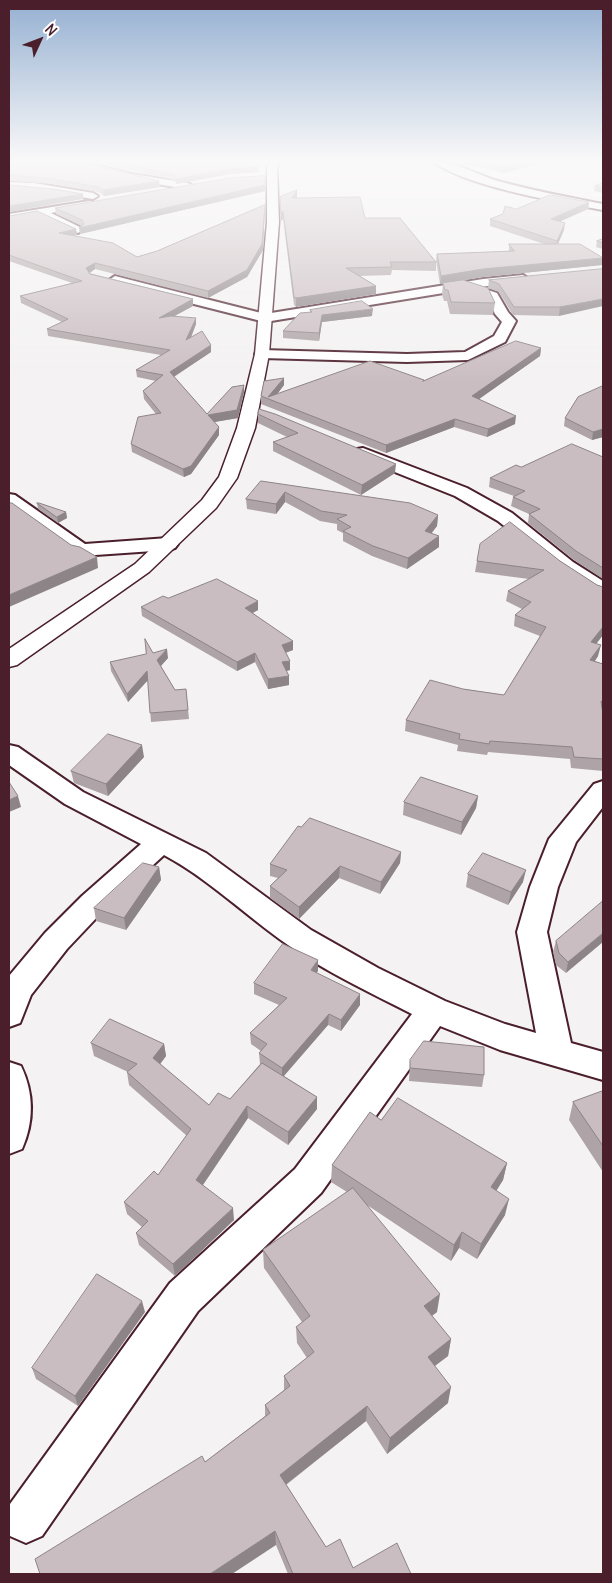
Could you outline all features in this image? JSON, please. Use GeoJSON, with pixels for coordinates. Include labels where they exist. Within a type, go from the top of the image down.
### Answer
{"type":"FeatureCollection","features":[{"type":"Feature","properties":{"kind":"main road"},"geometry":{"type":"LineString","coordinates":[[9,660],[124,582],[168,544],[209,504],[228,478],[246,428],[262,354],[272,235]]}},
{"type":"Feature","properties":{"kind":"street"},"geometry":{"type":"LineString","coordinates":[[103,277],[265,318],[461,286],[538,277]]}},
{"type":"Feature","properties":{"kind":"street"},"geometry":{"type":"LineString","coordinates":[[262,354],[407,358],[468,356],[500,338],[509,321],[502,314],[493,296],[461,286]]}},
{"type":"Feature","properties":{"kind":"street"},"geometry":{"type":"LineString","coordinates":[[250,411],[268,414]]}},
{"type":"Feature","properties":{"kind":"street"},"geometry":{"type":"LineString","coordinates":[[346,446],[468,497],[505,518],[566,566],[603,590]]}},
{"type":"Feature","properties":{"kind":"street"},"geometry":{"type":"LineString","coordinates":[[9,499],[81,550],[168,544]]}},
{"type":"Feature","properties":{"kind":"street"},"geometry":{"type":"LineString","coordinates":[[9,753],[74,798],[196,860],[300,938],[367,977],[434,1010],[500,1036],[603,1066]]}},
{"type":"Feature","properties":{"kind":"street"},"geometry":{"type":"LineString","coordinates":[[557,1054],[532,932],[544,888],[563,839],[603,790]]}},
{"type":"Feature","properties":{"kind":"street"},"geometry":{"type":"LineString","coordinates":[[9,1014],[16,990],[56,941],[92,904],[161,842]]}},
{"type":"Feature","properties":{"kind":"street"},"geometry":{"type":"LineString","coordinates":[[26,1520],[184,1296],[308,1181],[434,1010]]}},
{"type":"Feature","properties":{"kind":"street"},"geometry":{"type":"LineString","coordinates":[[9,1076],[15,1104],[9,1138]]}},
{"type":"Feature","properties":{"kind":"building"},"geometry":{"type":"Polygon","coordinates":[[[9,235],[69,235],[113,243],[137,257],[157,251],[195,235],[263,235],[262,244],[247,270],[208,291],[95,263],[86,268],[90,274],[193,299],[159,318],[171,316],[196,318],[186,340],[202,331],[211,345],[170,372],[207,414],[232,387],[244,385],[237,410],[208,415],[219,427],[191,466],[183,469],[131,444],[138,417],[161,413],[143,391],[163,375],[136,370],[170,350],[47,329],[68,319],[20,296],[82,281],[9,255],[9,235]]]}},
{"type":"Feature","properties":{"kind":"building"},"geometry":{"type":"Polygon","coordinates":[[[286,235],[414,235],[436,262],[390,262],[392,267],[346,268],[376,286],[294,297],[286,235]]]}},
{"type":"Feature","properties":{"kind":"building"},"geometry":{"type":"Polygon","coordinates":[[[538,235],[560,235],[557,241],[538,235]]]}},
{"type":"Feature","properties":{"kind":"building"},"geometry":{"type":"Polygon","coordinates":[[[509,244],[580,244],[603,258],[483,269],[441,276],[437,254],[514,251],[509,244]]]}},
{"type":"Feature","properties":{"kind":"building"},"geometry":{"type":"Polygon","coordinates":[[[603,269],[603,299],[560,307],[514,307],[499,284],[489,280],[603,269]]]}},
{"type":"Feature","properties":{"kind":"building"},"geometry":{"type":"Polygon","coordinates":[[[463,280],[488,288],[495,303],[451,302],[448,290],[445,290],[443,283],[463,280]]]}},
{"type":"Feature","properties":{"kind":"building"},"geometry":{"type":"Polygon","coordinates":[[[362,301],[373,309],[322,315],[319,333],[283,331],[300,313],[362,301]]]}},
{"type":"Feature","properties":{"kind":"building"},"geometry":{"type":"Polygon","coordinates":[[[516,341],[541,348],[472,396],[516,416],[488,429],[455,419],[386,445],[261,396],[264,381],[284,378],[268,397],[370,361],[423,381],[516,341]]]}},
{"type":"Feature","properties":{"kind":"building"},"geometry":{"type":"Polygon","coordinates":[[[603,386],[603,429],[593,432],[565,418],[578,397],[603,386]]]}},
{"type":"Feature","properties":{"kind":"building"},"geometry":{"type":"Polygon","coordinates":[[[259,409],[396,464],[362,485],[273,442],[298,433],[258,414],[259,409]]]}},
{"type":"Feature","properties":{"kind":"building"},"geometry":{"type":"Polygon","coordinates":[[[572,444],[603,457],[603,568],[576,551],[529,514],[540,509],[513,497],[525,491],[490,478],[516,465],[521,467],[572,444]]]}},
{"type":"Feature","properties":{"kind":"building"},"geometry":{"type":"Polygon","coordinates":[[[261,481],[410,503],[438,515],[425,531],[439,536],[408,558],[373,546],[343,531],[351,527],[337,519],[347,515],[321,511],[285,492],[276,504],[246,499],[261,481]]]}},
{"type":"Feature","properties":{"kind":"building"},"geometry":{"type":"Polygon","coordinates":[[[9,503],[12,503],[71,545],[80,547],[97,557],[9,595],[9,503]]]}},
{"type":"Feature","properties":{"kind":"building"},"geometry":{"type":"Polygon","coordinates":[[[37,503],[39,503],[66,512],[57,517],[37,503]]]}},
{"type":"Feature","properties":{"kind":"building"},"geometry":{"type":"Polygon","coordinates":[[[510,522],[560,561],[603,587],[603,627],[591,642],[601,645],[590,660],[603,664],[603,702],[601,701],[603,714],[603,759],[574,757],[572,747],[490,741],[489,744],[459,739],[460,734],[406,720],[430,680],[463,689],[504,695],[546,627],[515,615],[531,602],[508,591],[544,570],[477,561],[480,544],[510,522]]]}},
{"type":"Feature","properties":{"kind":"building"},"geometry":{"type":"Polygon","coordinates":[[[217,579],[258,601],[245,608],[293,641],[282,645],[290,661],[282,662],[289,676],[268,679],[255,653],[237,662],[141,607],[163,596],[168,598],[217,579]]]}},
{"type":"Feature","properties":{"kind":"building"},"geometry":{"type":"Polygon","coordinates":[[[145,639],[153,653],[167,649],[157,660],[175,690],[186,689],[188,710],[150,713],[147,671],[127,694],[110,662],[146,654],[145,639]]]}},
{"type":"Feature","properties":{"kind":"building"},"geometry":{"type":"Polygon","coordinates":[[[108,734],[142,745],[106,784],[71,771],[108,734]]]}},
{"type":"Feature","properties":{"kind":"building"},"geometry":{"type":"Polygon","coordinates":[[[421,777],[478,796],[462,822],[404,802],[421,777]]]}},
{"type":"Feature","properties":{"kind":"building"},"geometry":{"type":"Polygon","coordinates":[[[9,782],[18,796],[9,800],[9,782]]]}},
{"type":"Feature","properties":{"kind":"building"},"geometry":{"type":"Polygon","coordinates":[[[310,818],[401,852],[381,882],[340,866],[299,907],[270,886],[287,870],[270,864],[298,826],[301,827],[310,818]]]}},
{"type":"Feature","properties":{"kind":"building"},"geometry":{"type":"Polygon","coordinates":[[[483,853],[526,870],[511,892],[468,874],[483,853]]]}},
{"type":"Feature","properties":{"kind":"building"},"geometry":{"type":"Polygon","coordinates":[[[143,863],[159,867],[124,918],[94,908],[143,863]]]}},
{"type":"Feature","properties":{"kind":"building"},"geometry":{"type":"Polygon","coordinates":[[[603,901],[603,933],[568,962],[559,953],[556,941],[603,901]]]}},
{"type":"Feature","properties":{"kind":"building"},"geometry":{"type":"Polygon","coordinates":[[[283,944],[318,960],[311,970],[360,994],[341,1020],[329,1014],[282,1068],[259,1053],[267,1044],[250,1033],[287,998],[254,983],[283,944]]]}},
{"type":"Feature","properties":{"kind":"building"},"geometry":{"type":"Polygon","coordinates":[[[110,1019],[164,1044],[153,1058],[209,1105],[218,1093],[230,1099],[262,1063],[317,1097],[288,1132],[247,1106],[196,1180],[233,1208],[173,1264],[136,1233],[148,1221],[124,1202],[154,1171],[158,1175],[191,1129],[127,1072],[137,1064],[91,1043],[110,1019]]]}},
{"type":"Feature","properties":{"kind":"building"},"geometry":{"type":"Polygon","coordinates":[[[424,1041],[484,1047],[484,1075],[410,1068],[410,1060],[424,1041]]]}},
{"type":"Feature","properties":{"kind":"building"},"geometry":{"type":"Polygon","coordinates":[[[603,1091],[603,1146],[573,1102],[603,1091]]]}},
{"type":"Feature","properties":{"kind":"building"},"geometry":{"type":"Polygon","coordinates":[[[398,1098],[507,1163],[491,1187],[509,1199],[481,1244],[462,1232],[454,1245],[332,1165],[370,1112],[381,1120],[398,1098]]]}},
{"type":"Feature","properties":{"kind":"building"},"geometry":{"type":"Polygon","coordinates":[[[353,1188],[440,1294],[424,1306],[451,1339],[428,1357],[451,1387],[390,1438],[367,1406],[280,1475],[326,1547],[340,1539],[353,1568],[397,1543],[411,1574],[293,1574],[275,1531],[210,1574],[40,1574],[35,1559],[202,1456],[205,1462],[270,1413],[265,1405],[290,1386],[284,1376],[314,1352],[296,1327],[310,1316],[263,1250],[353,1188]]]}},
{"type":"Feature","properties":{"kind":"building"},"geometry":{"type":"Polygon","coordinates":[[[97,1274],[142,1301],[75,1396],[32,1368],[97,1274]]]}}]}
